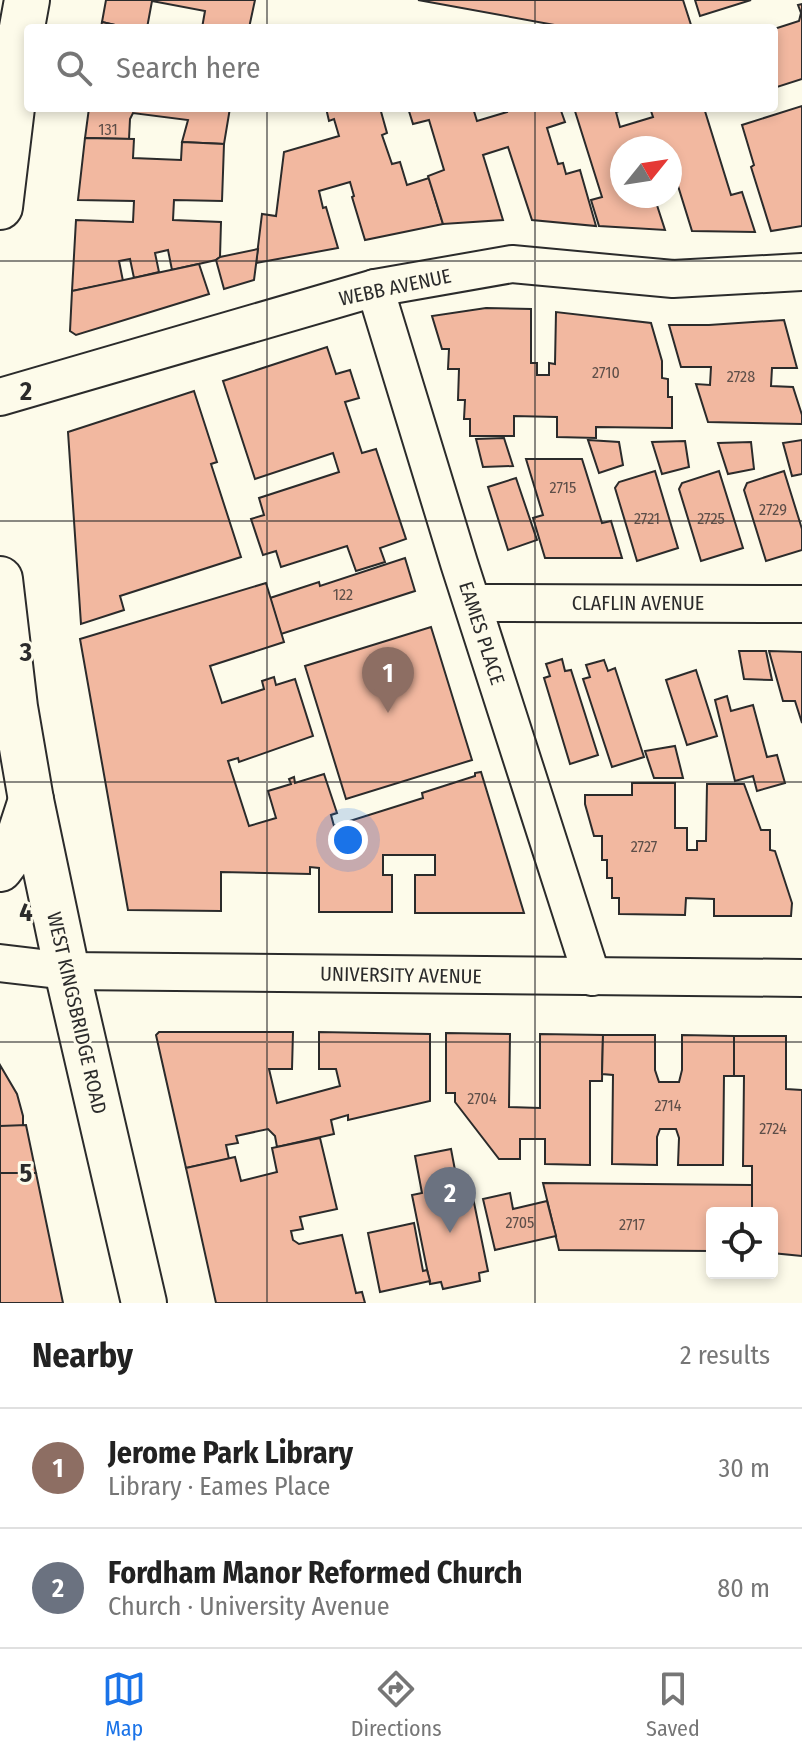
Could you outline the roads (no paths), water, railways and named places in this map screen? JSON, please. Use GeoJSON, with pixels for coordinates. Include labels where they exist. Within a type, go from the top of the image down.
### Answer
{"type":"FeatureCollection","features":[{"type":"Feature","properties":{"kind":"main road"},"geometry":{"type":"LineString","coordinates":[[0,207],[27,0]]}},
{"type":"Feature","properties":{"kind":"main road","name":"WEST KINGSBRIDGE ROAD"},"geometry":{"type":"LineString","coordinates":[[0,579],[15,707],[31,800],[144,1303]]}},
{"type":"Feature","properties":{"kind":"main road"},"geometry":{"type":"LineString","coordinates":[[0,869],[15,849],[31,800]]}},
{"type":"Feature","properties":{"kind":"street","name":"WEBB AVENUE"},"geometry":{"type":"LineString","coordinates":[[0,397],[375,288],[512,264],[673,279],[802,272]]}},
{"type":"Feature","properties":{"kind":"street","name":"EAMES PLACE"},"geometry":{"type":"LineString","coordinates":[[375,288],[459,563],[592,977]]}},
{"type":"Feature","properties":{"kind":"street","name":"CLAFLIN AVENUE"},"geometry":{"type":"LineString","coordinates":[[473,603],[802,604]]}},
{"type":"Feature","properties":{"kind":"street","name":"UNIVERSITY AVENUE"},"geometry":{"type":"LineString","coordinates":[[0,963],[67,971],[802,978]]}},
{"type":"Feature","properties":{"kind":"place","name":"Jerome Park Library"},"geometry":{"type":"Point","coordinates":[388,713]}},
{"type":"Feature","properties":{"kind":"place","name":"Fordham Manor Reformed Church"},"geometry":{"type":"Point","coordinates":[450,1233]}}]}
